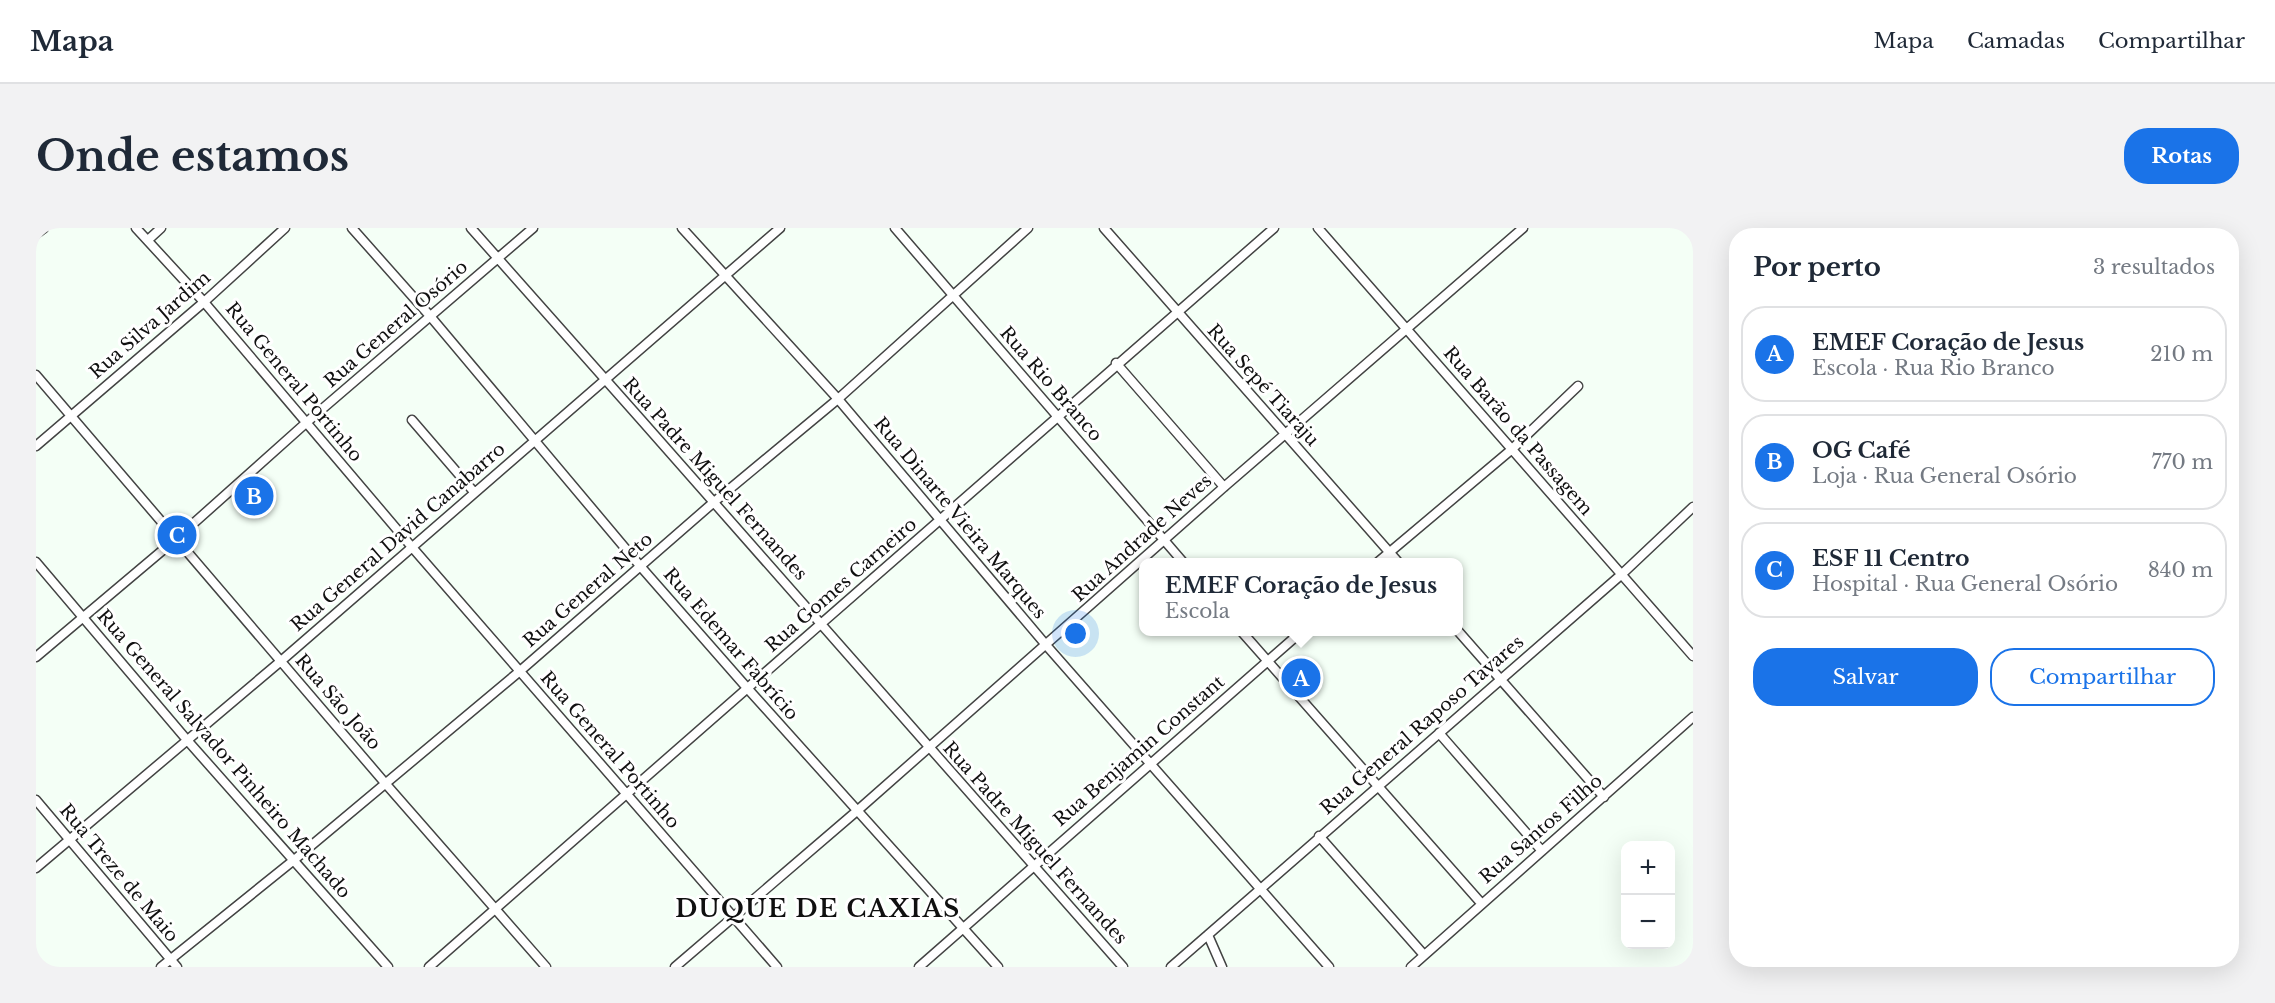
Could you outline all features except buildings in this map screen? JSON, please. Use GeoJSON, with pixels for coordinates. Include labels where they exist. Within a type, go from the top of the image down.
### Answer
{"type":"FeatureCollection","features":[{"type":"Feature","properties":{"kind":"street"},"geometry":{"type":"LineString","coordinates":[[36,234],[44,228]]}},
{"type":"Feature","properties":{"kind":"street","name":"Rua General Portinho"},"geometry":{"type":"LineString","coordinates":[[136,228],[204,302],[411,546],[777,967]]}},
{"type":"Feature","properties":{"kind":"street"},"geometry":{"type":"LineString","coordinates":[[148,240],[161,228]]}},
{"type":"Feature","properties":{"kind":"street","name":"Rua Silva Jardim"},"geometry":{"type":"LineString","coordinates":[[36,446],[204,302],[285,228]]}},
{"type":"Feature","properties":{"kind":"street","name":"Rua Edemar Fabrício"},"geometry":{"type":"LineString","coordinates":[[352,228],[535,439],[641,567],[998,967]]}},
{"type":"Feature","properties":{"kind":"street","name":"Rua Padre Miguel Fernandes"},"geometry":{"type":"LineString","coordinates":[[471,228],[822,624],[928,748],[1124,967]]}},
{"type":"Feature","properties":{"kind":"street","name":"Rua General Osório"},"geometry":{"type":"LineString","coordinates":[[36,657],[176,539],[307,422],[533,228]]}},
{"type":"Feature","properties":{"kind":"street","name":"Rua Dinarte Vieira Marques"},"geometry":{"type":"LineString","coordinates":[[682,228],[838,399],[1046,645],[1329,967]]}},
{"type":"Feature","properties":{"kind":"street","name":"Rua General David Canabarro"},"geometry":{"type":"LineString","coordinates":[[36,868],[281,661],[780,228]]}},
{"type":"Feature","properties":{"kind":"street","name":"Rua Rio Branco"},"geometry":{"type":"LineString","coordinates":[[895,228],[1179,558]]}},
{"type":"Feature","properties":{"kind":"street","name":"Rua General Neto"},"geometry":{"type":"LineString","coordinates":[[161,967],[294,861],[520,671],[714,502],[838,399],[1028,228]]}},
{"type":"Feature","properties":{"kind":"street","name":"Rua Sepé Tiaraju"},"geometry":{"type":"LineString","coordinates":[[1104,228],[1394,558]]}},
{"type":"Feature","properties":{"kind":"street","name":"Rua Gomes Carneiro"},"geometry":{"type":"LineString","coordinates":[[429,967],[940,521],[1116,363],[1274,228]]}},
{"type":"Feature","properties":{"kind":"street","name":"Rua Barão da Passagem"},"geometry":{"type":"LineString","coordinates":[[1318,228],[1693,656]]}},
{"type":"Feature","properties":{"kind":"street","name":"Rua Andrade Neves"},"geometry":{"type":"LineString","coordinates":[[1145,558],[1523,228]]}},
{"type":"Feature","properties":{"kind":"street"},"geometry":{"type":"LineString","coordinates":[[1116,363],[1224,488]]}},
{"type":"Feature","properties":{"kind":"street","name":"Rua São João"},"geometry":{"type":"LineString","coordinates":[[36,375],[385,783],[546,967]]}},
{"type":"Feature","properties":{"kind":"street"},"geometry":{"type":"LineString","coordinates":[[1383,558],[1511,450],[1578,386]]}},
{"type":"Feature","properties":{"kind":"street"},"geometry":{"type":"LineString","coordinates":[[412,420],[474,492]]}},
{"type":"Feature","properties":{"kind":"street","name":"Rua General Raposo Tavares"},"geometry":{"type":"LineString","coordinates":[[1171,967],[1622,574],[1693,507]]}},
{"type":"Feature","properties":{"kind":"street","name":"Rua General Salvador Pinheiro Machado"},"geometry":{"type":"LineString","coordinates":[[36,562],[188,740],[388,967]]}},
{"type":"Feature","properties":{"kind":"street","name":"Rua Andrade Neves"},"geometry":{"type":"LineString","coordinates":[[675,967],[1139,563]]}},
{"type":"Feature","properties":{"kind":"street"},"geometry":{"type":"LineString","coordinates":[[1246,636],[1481,903]]}},
{"type":"Feature","properties":{"kind":"street","name":"Rua Benjamin Constant"},"geometry":{"type":"LineString","coordinates":[[919,967],[1296,636]]}},
{"type":"Feature","properties":{"kind":"street"},"geometry":{"type":"LineString","coordinates":[[1462,636],[1604,797]]}},
{"type":"Feature","properties":{"kind":"street","name":"Rua Santos Filho"},"geometry":{"type":"LineString","coordinates":[[1411,967],[1693,717]]}},
{"type":"Feature","properties":{"kind":"street"},"geometry":{"type":"LineString","coordinates":[[1439,733],[1542,851]]}},
{"type":"Feature","properties":{"kind":"street","name":"Rua Treze de Maio"},"geometry":{"type":"LineString","coordinates":[[36,800],[177,967]]}},
{"type":"Feature","properties":{"kind":"street"},"geometry":{"type":"LineString","coordinates":[[1319,836],[1424,955]]}},
{"type":"Feature","properties":{"kind":"street"},"geometry":{"type":"LineString","coordinates":[[1208,935],[1222,967]]}},
{"type":"Feature","properties":{"kind":"place","name":"OG Café"},"geometry":{"type":"Point","coordinates":[254,496]}},
{"type":"Feature","properties":{"kind":"place","name":"ESF 11 Centro"},"geometry":{"type":"Point","coordinates":[177,535]}},
{"type":"Feature","properties":{"kind":"place","name":"EMEF Coração de Jesus"},"geometry":{"type":"Point","coordinates":[1301,678]}},
{"type":"Feature","properties":{"kind":"district","name":"DUQUE DE CAXIAS"},"geometry":{"type":"Point","coordinates":[818,909]}}]}
